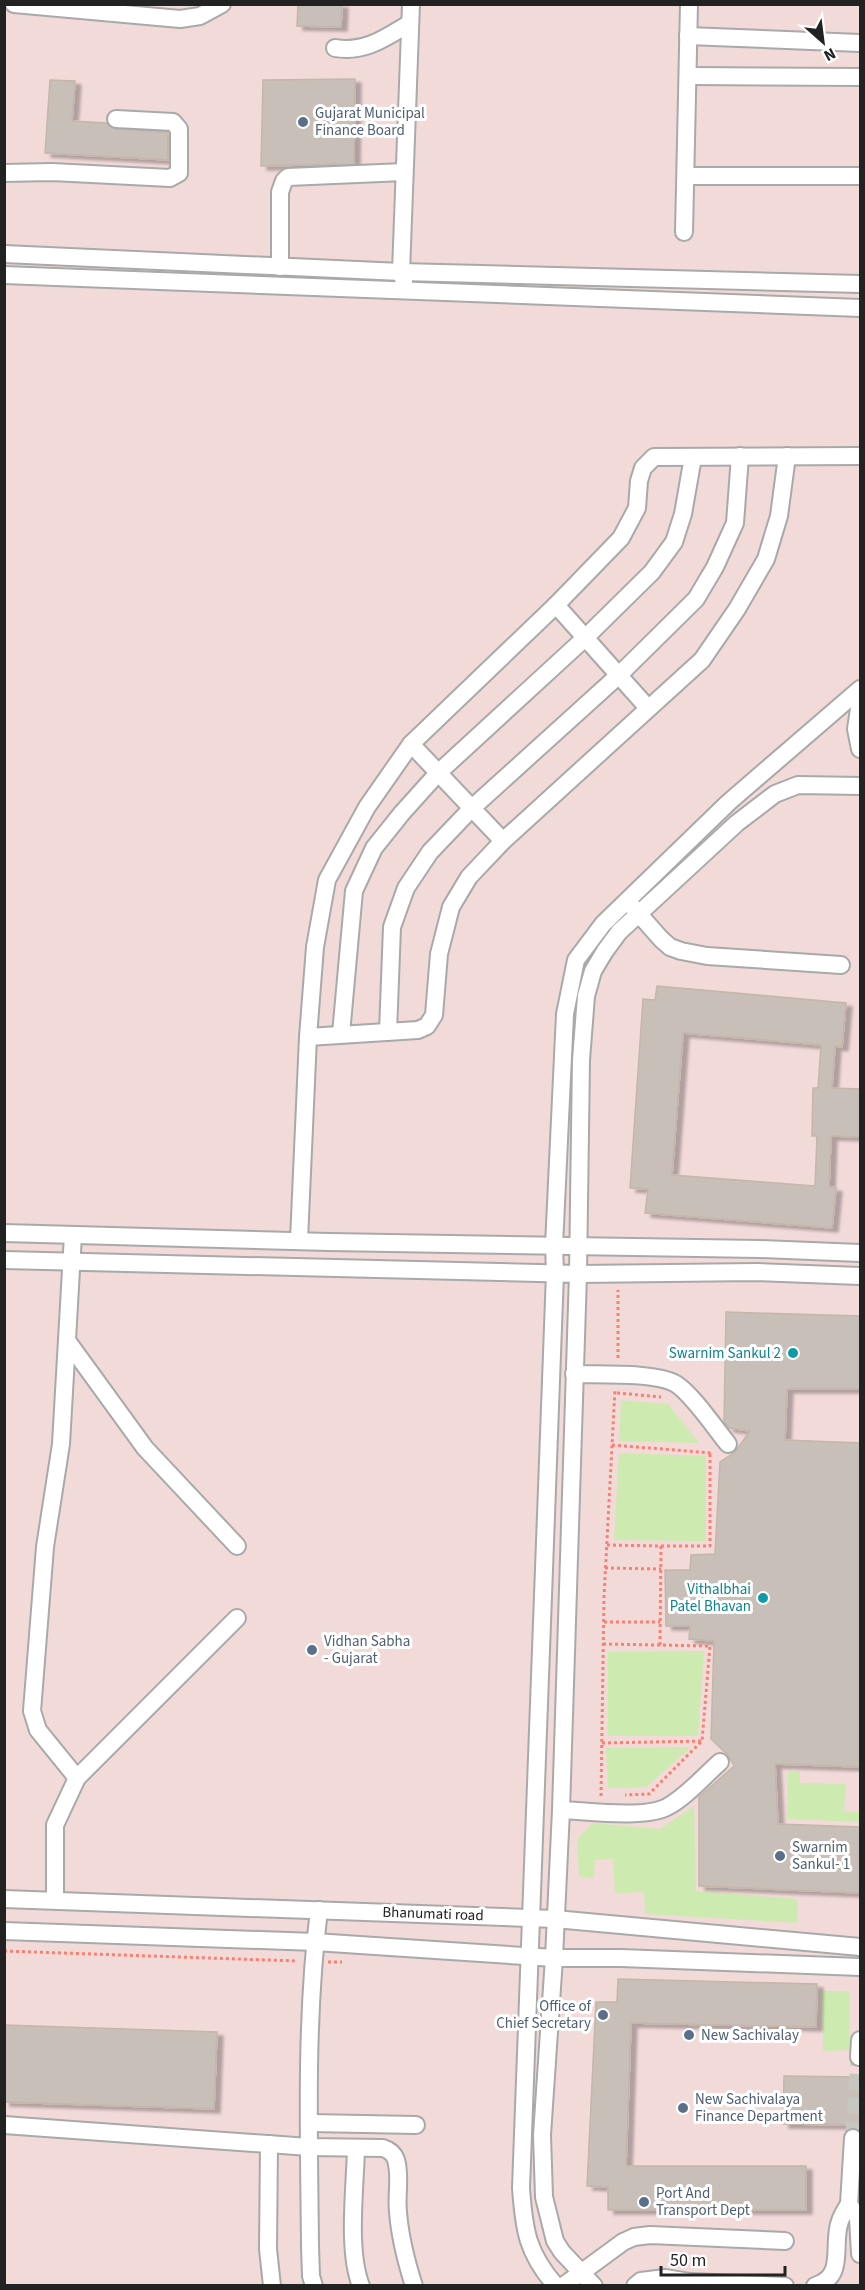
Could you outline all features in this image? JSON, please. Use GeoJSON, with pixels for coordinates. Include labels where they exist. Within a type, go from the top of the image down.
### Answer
{"type":"FeatureCollection","features":[{"type":"Feature","properties":{"kind":"street"},"geometry":{"type":"LineString","coordinates":[[14,4],[180,20],[200,16],[222,4]]}},
{"type":"Feature","properties":{"kind":"street"},"geometry":{"type":"LineString","coordinates":[[406,290],[401,272],[411,4]]}},
{"type":"Feature","properties":{"kind":"street"},"geometry":{"type":"LineString","coordinates":[[684,232],[689,4]]}},
{"type":"Feature","properties":{"kind":"street"},"geometry":{"type":"LineString","coordinates":[[335,48],[348,50],[372,45],[410,23]]}},
{"type":"Feature","properties":{"kind":"street"},"geometry":{"type":"LineString","coordinates":[[688,36],[861,43]]}},
{"type":"Feature","properties":{"kind":"street"},"geometry":{"type":"LineString","coordinates":[[688,76],[861,77]]}},
{"type":"Feature","properties":{"kind":"street"},"geometry":{"type":"LineString","coordinates":[[4,173],[52,172],[171,178],[179,173],[179,129],[173,122],[116,119]]}},
{"type":"Feature","properties":{"kind":"street"},"geometry":{"type":"LineString","coordinates":[[280,267],[280,192],[288,177],[404,172]]}},
{"type":"Feature","properties":{"kind":"street"},"geometry":{"type":"LineString","coordinates":[[686,176],[861,177]]}},
{"type":"Feature","properties":{"kind":"street"},"geometry":{"type":"LineString","coordinates":[[4,254],[401,272],[861,284]]}},
{"type":"Feature","properties":{"kind":"street"},"geometry":{"type":"LineString","coordinates":[[237,284],[238,265]]}},
{"type":"Feature","properties":{"kind":"street"},"geometry":{"type":"LineString","coordinates":[[4,275],[861,308]]}},
{"type":"Feature","properties":{"kind":"street"},"geometry":{"type":"LineString","coordinates":[[388,1032],[392,927],[406,888],[430,852],[472,808],[618,675],[696,599],[716,567],[735,523],[740,456]]}},
{"type":"Feature","properties":{"kind":"street"},"geometry":{"type":"LineString","coordinates":[[308,1037],[417,1030],[427,1026],[434,1015],[439,954],[451,907],[469,877],[503,842],[702,660],[737,609],[766,559],[779,516],[787,456]]}},
{"type":"Feature","properties":{"kind":"street"},"geometry":{"type":"LineString","coordinates":[[299,1240],[308,1037],[315,947],[327,880],[367,807],[411,744],[556,605],[621,538],[637,508],[639,481],[644,468],[654,457],[861,456]]}},
{"type":"Feature","properties":{"kind":"street"},"geometry":{"type":"LineString","coordinates":[[341,1034],[354,891],[374,848],[438,773],[585,638],[652,572],[674,542],[683,514],[693,457]]}},
{"type":"Feature","properties":{"kind":"street"},"geometry":{"type":"LineString","coordinates":[[556,605],[648,708]]}},
{"type":"Feature","properties":{"kind":"street"},"geometry":{"type":"LineString","coordinates":[[594,2286],[562,2252],[555,2241],[544,2197],[542,2135],[561,1810],[578,1274],[581,1060],[586,996],[593,971],[633,907],[729,802],[861,689]]}},
{"type":"Feature","properties":{"kind":"street"},"geometry":{"type":"LineString","coordinates":[[861,702],[856,729],[861,749]]}},
{"type":"Feature","properties":{"kind":"street"},"geometry":{"type":"LineString","coordinates":[[411,744],[503,842]]}},
{"type":"Feature","properties":{"kind":"street"},"geometry":{"type":"LineString","coordinates":[[556,2286],[542,2270],[531,2251],[523,2214],[521,2188],[555,1273],[554,1246],[565,1014],[570,985],[576,960],[603,924],[633,907],[775,794],[798,785],[861,786]]}},
{"type":"Feature","properties":{"kind":"street"},"geometry":{"type":"LineString","coordinates":[[633,907],[670,947],[681,951],[707,956],[841,965]]}},
{"type":"Feature","properties":{"kind":"street"},"geometry":{"type":"LineString","coordinates":[[4,1233],[861,1253]]}},
{"type":"Feature","properties":{"kind":"street"},"geometry":{"type":"LineString","coordinates":[[73,1235],[62,1444],[45,1547],[33,1711],[38,1730],[77,1778]]}},
{"type":"Feature","properties":{"kind":"street"},"geometry":{"type":"LineString","coordinates":[[328,1269],[329,1242]]}},
{"type":"Feature","properties":{"kind":"street"},"geometry":{"type":"LineString","coordinates":[[4,1260],[578,1274],[758,1272],[858,1279]]}},
{"type":"Feature","properties":{"kind":"street"},"geometry":{"type":"LineString","coordinates":[[68,1342],[145,1448],[237,1546]]}},
{"type":"Feature","properties":{"kind":"street"},"geometry":{"type":"LineString","coordinates":[[574,1374],[663,1378],[677,1384],[728,1444]]}},
{"type":"Feature","properties":{"kind":"street"},"geometry":{"type":"LineString","coordinates":[[55,1900],[55,1825],[77,1778],[237,1618]]}},
{"type":"Feature","properties":{"kind":"street"},"geometry":{"type":"LineString","coordinates":[[561,1810],[650,1813],[666,1808],[680,1798],[720,1762]]}},
{"type":"Feature","properties":{"kind":"street","name":"Bhanumati road"},"geometry":{"type":"LineString","coordinates":[[4,1899],[555,1919],[861,1947]]}},
{"type":"Feature","properties":{"kind":"street"},"geometry":{"type":"LineString","coordinates":[[314,2286],[311,2276],[309,2147],[310,2026],[319,1910]]}},
{"type":"Feature","properties":{"kind":"street"},"geometry":{"type":"LineString","coordinates":[[4,1931],[315,1942],[554,1958],[861,1967]]}},
{"type":"Feature","properties":{"kind":"street"},"geometry":{"type":"LineString","coordinates":[[859,2057],[861,2040]]}},
{"type":"Feature","properties":{"kind":"street"},"geometry":{"type":"LineString","coordinates":[[310,2123],[416,2125]]}},
{"type":"Feature","properties":{"kind":"street"},"geometry":{"type":"LineString","coordinates":[[4,2125],[309,2147],[390,2150],[395,2158],[397,2210],[402,2248],[414,2286]]}},
{"type":"Feature","properties":{"kind":"street"},"geometry":{"type":"LineString","coordinates":[[815,2286],[826,2282],[835,2270],[839,2221],[849,2204],[853,2138]]}},
{"type":"Feature","properties":{"kind":"street"},"geometry":{"type":"LineString","coordinates":[[269,2144],[268,2249],[272,2286]]}},
{"type":"Feature","properties":{"kind":"street"},"geometry":{"type":"LineString","coordinates":[[356,2150],[353,2244],[356,2273],[361,2286]]}},
{"type":"Feature","properties":{"kind":"street"},"geometry":{"type":"LineString","coordinates":[[849,2204],[858,2218],[861,2254]]}},
{"type":"Feature","properties":{"kind":"street"},"geometry":{"type":"LineString","coordinates":[[563,2286],[634,2237],[650,2235],[785,2241]]}},
{"type":"Feature","properties":{"kind":"street"},"geometry":{"type":"LineString","coordinates":[[635,2286],[641,2281],[665,2278],[785,2286]]}},
{"type":"Feature","properties":{"kind":"path"},"geometry":{"type":"LineString","coordinates":[[611,1796],[601,1797],[603,1644],[612,1445],[618,1375],[619,1281]]}},
{"type":"Feature","properties":{"kind":"path"},"geometry":{"type":"LineString","coordinates":[[615,1392],[670,1398]]}},
{"type":"Feature","properties":{"kind":"path"},"geometry":{"type":"LineString","coordinates":[[607,1545],[710,1546],[712,1452],[705,1443]]}},
{"type":"Feature","properties":{"kind":"path"},"geometry":{"type":"LineString","coordinates":[[612,1445],[712,1452]]}},
{"type":"Feature","properties":{"kind":"path"},"geometry":{"type":"LineString","coordinates":[[660,1645],[661,1546]]}},
{"type":"Feature","properties":{"kind":"path"},"geometry":{"type":"LineString","coordinates":[[606,1568],[661,1569]]}},
{"type":"Feature","properties":{"kind":"path"},"geometry":{"type":"LineString","coordinates":[[604,1622],[660,1622]]}},
{"type":"Feature","properties":{"kind":"path"},"geometry":{"type":"LineString","coordinates":[[603,1644],[710,1646],[702,1741],[649,1794],[621,1796]]}},
{"type":"Feature","properties":{"kind":"path"},"geometry":{"type":"LineString","coordinates":[[602,1743],[702,1741]]}},
{"type":"Feature","properties":{"kind":"path"},"geometry":{"type":"LineString","coordinates":[[4,1951],[349,1962]]}},
{"type":"Feature","properties":{"kind":"shaded area"},"geometry":{"type":"Polygon","coordinates":[[[5,5],[860,5],[860,2285],[5,2285],[5,5]]]}},
{"type":"Feature","properties":{"kind":"green space"},"geometry":{"type":"Polygon","coordinates":[[[621,1400],[668,1404],[699,1443],[619,1441],[621,1400]]]}},
{"type":"Feature","properties":{"kind":"green space"},"geometry":{"type":"Polygon","coordinates":[[[619,1453],[706,1456],[706,1541],[614,1540],[619,1453]]]}},
{"type":"Feature","properties":{"kind":"green space"},"geometry":{"type":"Polygon","coordinates":[[[704,1651],[698,1736],[608,1736],[608,1652],[704,1651]]]}},
{"type":"Feature","properties":{"kind":"green space"},"geometry":{"type":"Polygon","coordinates":[[[606,1748],[690,1748],[646,1787],[608,1788],[606,1748]]]}},
{"type":"Feature","properties":{"kind":"green space"},"geometry":{"type":"Polygon","coordinates":[[[800,1771],[800,1783],[846,1784],[844,1811],[860,1812],[860,1822],[787,1819],[788,1772],[800,1771]]]}},
{"type":"Feature","properties":{"kind":"green space"},"geometry":{"type":"Polygon","coordinates":[[[694,1806],[696,1891],[798,1899],[797,1923],[645,1914],[644,1892],[615,1893],[613,1859],[595,1860],[594,1879],[579,1876],[577,1840],[592,1823],[660,1829],[694,1806]]]}},
{"type":"Feature","properties":{"kind":"green space"},"geometry":{"type":"Polygon","coordinates":[[[822,1991],[849,1991],[850,2050],[823,2051],[822,1991]]]}},
{"type":"Feature","properties":{"kind":"building"},"geometry":{"type":"Polygon","coordinates":[[[298,4],[342,4],[341,27],[297,26],[298,4]]]}},
{"type":"Feature","properties":{"kind":"building"},"geometry":{"type":"Polygon","coordinates":[[[355,79],[354,164],[261,166],[263,80],[355,79]]]}},
{"type":"Feature","properties":{"kind":"building"},"geometry":{"type":"Polygon","coordinates":[[[50,80],[75,81],[72,121],[106,123],[115,129],[168,132],[168,160],[45,153],[50,80]]]}},
{"type":"Feature","properties":{"kind":"building"},"geometry":{"type":"Polygon","coordinates":[[[657,986],[846,1003],[842,1047],[835,1046],[832,1088],[861,1089],[861,1137],[831,1136],[829,1187],[836,1188],[832,1228],[645,1213],[648,1189],[630,1188],[643,999],[655,1000],[657,986]],[[683,1033],[672,1175],[815,1186],[817,1136],[812,1136],[813,1088],[818,1088],[821,1045],[683,1033]]]}},
{"type":"Feature","properties":{"kind":"building","name":"Vithalbhai Patel Bhavan"},"geometry":{"type":"Polygon","coordinates":[[[726,1312],[861,1316],[861,1389],[787,1389],[785,1440],[861,1443],[861,1767],[775,1764],[778,1824],[861,1827],[861,1893],[699,1886],[699,1797],[734,1766],[728,1755],[711,1739],[714,1641],[689,1639],[690,1626],[666,1626],[665,1570],[690,1570],[691,1555],[715,1554],[720,1462],[735,1452],[750,1431],[729,1428],[724,1422],[726,1312]]]}},
{"type":"Feature","properties":{"kind":"building"},"geometry":{"type":"Polygon","coordinates":[[[618,1979],[817,1984],[816,2027],[631,2023],[626,2166],[806,2166],[806,2210],[608,2210],[608,2187],[587,2186],[596,2002],[617,2002],[618,1979]]]}},
{"type":"Feature","properties":{"kind":"building"},"geometry":{"type":"Polygon","coordinates":[[[4,2025],[217,2032],[214,2109],[4,2102],[4,2025]]]}},
{"type":"Feature","properties":{"kind":"building"},"geometry":{"type":"Polygon","coordinates":[[[784,2076],[861,2077],[861,2125],[783,2124],[784,2076]]]}},
{"type":"Feature","properties":{"kind":"tunnel"},"geometry":{"type":"LineString","coordinates":[[853,2138],[859,2057]]}},
{"type":"Feature","properties":{"kind":"place","name":"Gujarat Municipal Finance Board"},"geometry":{"type":"Point","coordinates":[303,122]}},
{"type":"Feature","properties":{"kind":"place","name":"Swarnim Sankul 2"},"geometry":{"type":"Point","coordinates":[793,1353]}},
{"type":"Feature","properties":{"kind":"place","name":"Vithalbhai Patel Bhavan"},"geometry":{"type":"Point","coordinates":[763,1598]}},
{"type":"Feature","properties":{"kind":"place","name":"Vidhan Sabha - Gujarat"},"geometry":{"type":"Point","coordinates":[312,1650]}},
{"type":"Feature","properties":{"kind":"place","name":"Swarnim Sankul- 1"},"geometry":{"type":"Point","coordinates":[780,1856]}},
{"type":"Feature","properties":{"kind":"place","name":"Office of Chief Secretary"},"geometry":{"type":"Point","coordinates":[603,2015]}},
{"type":"Feature","properties":{"kind":"place","name":"New Sachivalay"},"geometry":{"type":"Point","coordinates":[689,2035]}},
{"type":"Feature","properties":{"kind":"place","name":"New Sachivalaya Finance Department"},"geometry":{"type":"Point","coordinates":[683,2108]}},
{"type":"Feature","properties":{"kind":"place","name":"Port And Transport Dept"},"geometry":{"type":"Point","coordinates":[644,2202]}}]}
